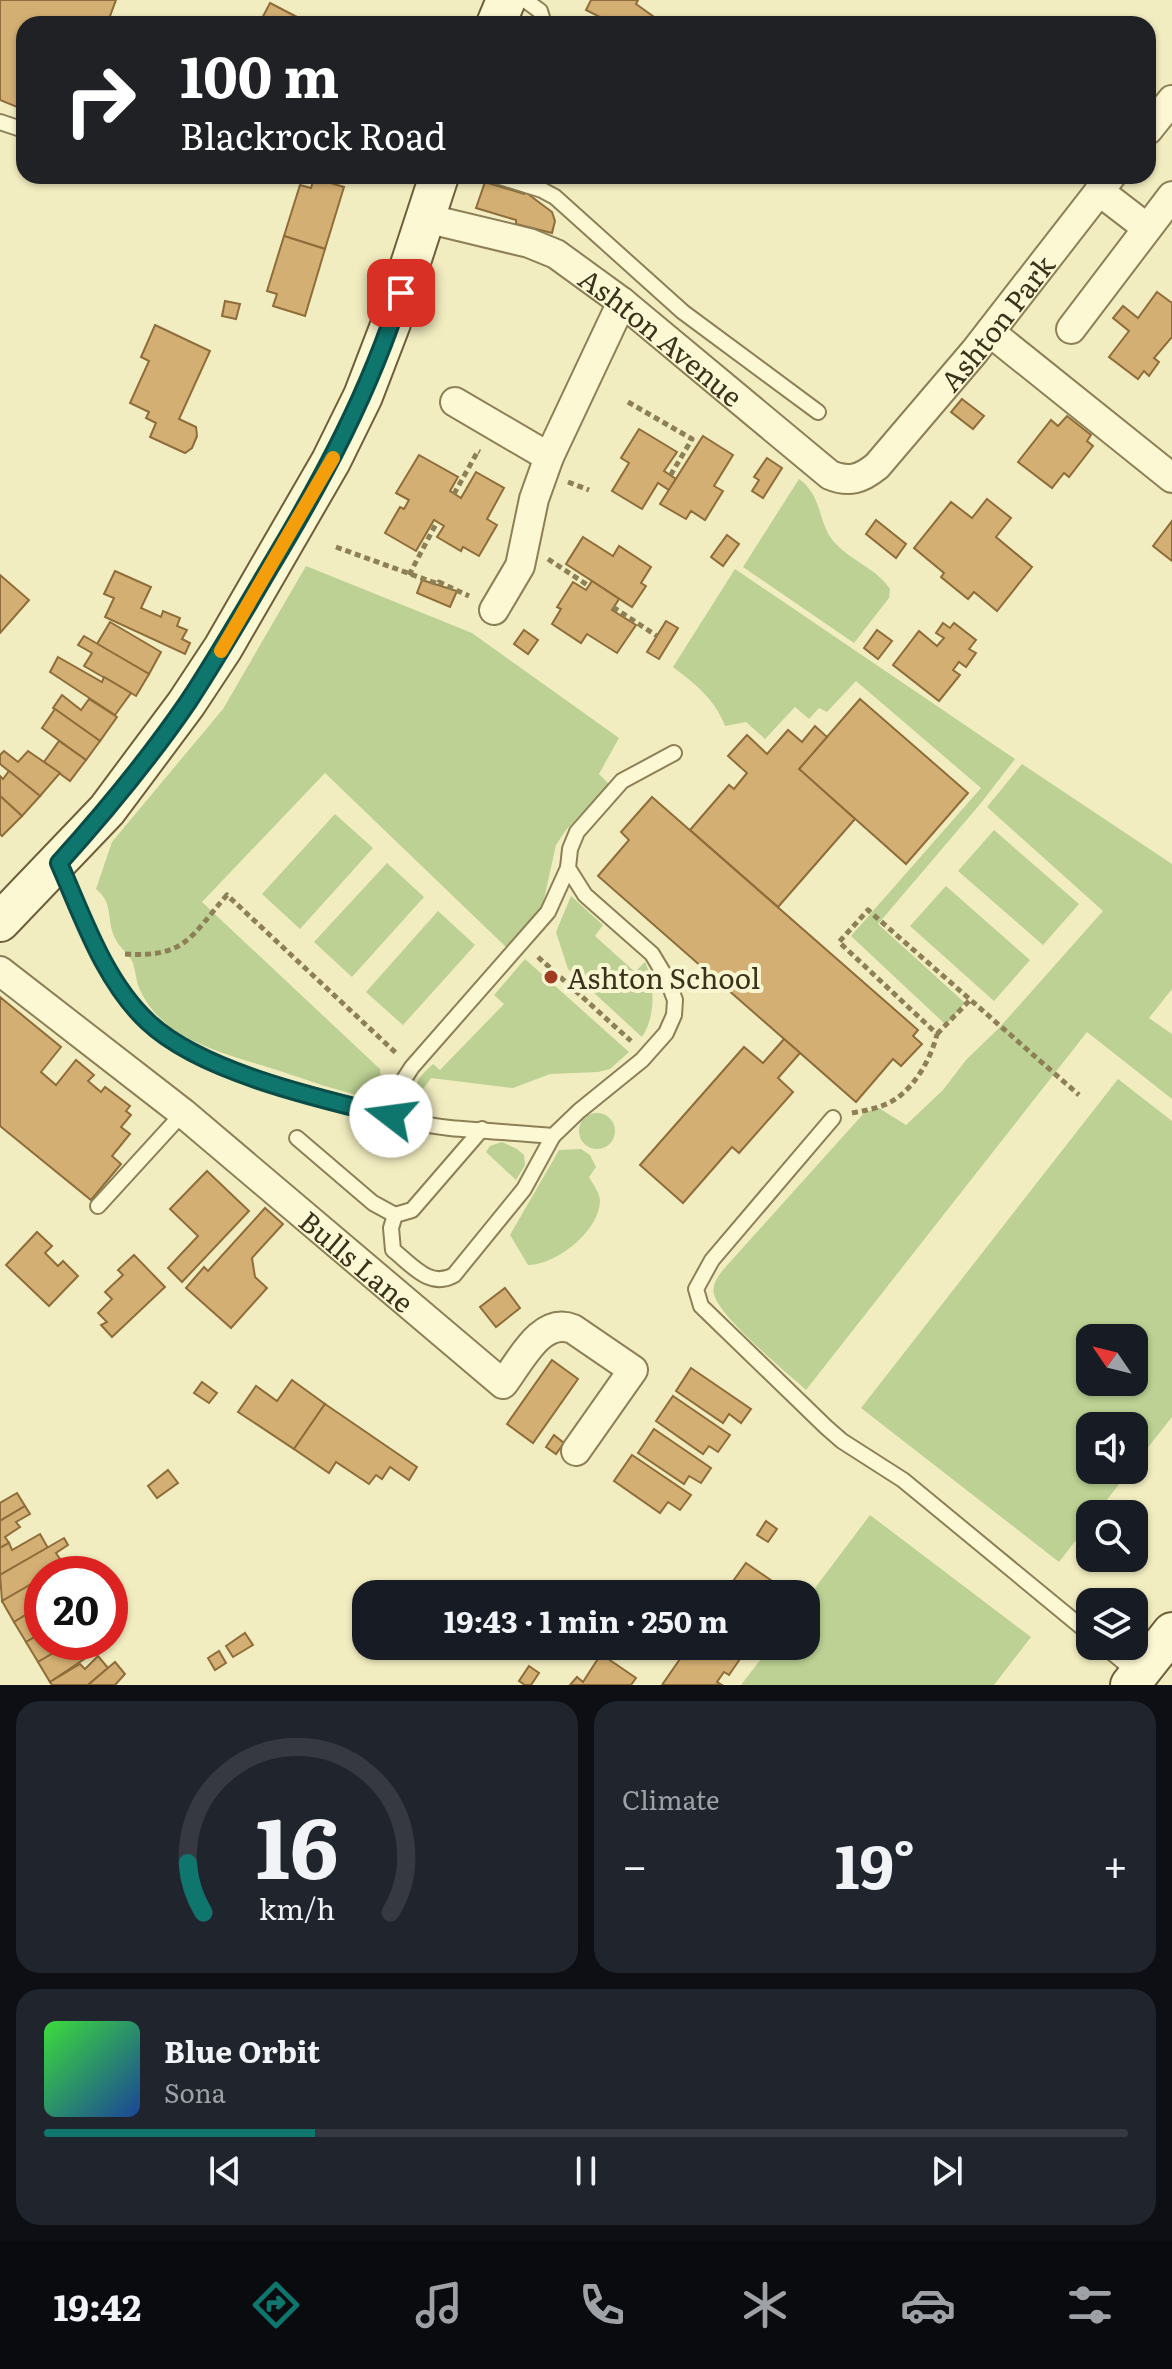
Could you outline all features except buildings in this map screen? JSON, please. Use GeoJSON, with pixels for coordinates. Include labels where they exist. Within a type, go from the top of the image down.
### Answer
{"type":"FeatureCollection","features":[{"type":"Feature","properties":{"kind":"street"},"geometry":{"type":"LineString","coordinates":[[1156,120],[1172,100]]}},
{"type":"Feature","properties":{"kind":"street"},"geometry":{"type":"LineString","coordinates":[[0,922],[107,810],[186,704],[223,648],[324,474],[373,372],[436,184]]}},
{"type":"Feature","properties":{"kind":"street"},"geometry":{"type":"LineString","coordinates":[[1105,184],[1147,228]]}},
{"type":"Feature","properties":{"kind":"street","name":"Ashton Park"},"geometry":{"type":"LineString","coordinates":[[877,466],[990,332],[1105,184]]}},
{"type":"Feature","properties":{"kind":"street"},"geometry":{"type":"LineString","coordinates":[[1071,329],[1172,196]]}},
{"type":"Feature","properties":{"kind":"street","name":"Ashton Avenue"},"geometry":{"type":"LineString","coordinates":[[425,218],[542,247],[556,254],[622,302],[830,475],[842,480],[854,480],[877,466]]}},
{"type":"Feature","properties":{"kind":"street"},"geometry":{"type":"LineString","coordinates":[[494,610],[520,566],[534,499],[549,457],[622,302]]}},
{"type":"Feature","properties":{"kind":"street"},"geometry":{"type":"LineString","coordinates":[[990,332],[1172,478]]}},
{"type":"Feature","properties":{"kind":"street"},"geometry":{"type":"LineString","coordinates":[[455,402],[549,457]]}},
{"type":"Feature","properties":{"kind":"street","name":"Bulls Lane"},"geometry":{"type":"LineString","coordinates":[[0,971],[183,1113],[503,1384],[543,1331],[555,1325],[573,1329],[633,1370],[576,1451]]}},
{"type":"Feature","properties":{"kind":"street"},"geometry":{"type":"LineString","coordinates":[[1134,1680],[1172,1632]]}},
{"type":"Feature","properties":{"kind":"lane"},"geometry":{"type":"LineString","coordinates":[[525,0],[540,11],[542,16]]}},
{"type":"Feature","properties":{"kind":"lane"},"geometry":{"type":"LineString","coordinates":[[523,184],[555,197],[683,312],[818,412]]}},
{"type":"Feature","properties":{"kind":"lane"},"geometry":{"type":"LineString","coordinates":[[391,1116],[395,1093],[412,1067],[548,912],[568,868],[570,849],[577,832],[622,781],[674,753]]}},
{"type":"Feature","properties":{"kind":"lane"},"geometry":{"type":"LineString","coordinates":[[59,863],[102,958],[131,1004],[147,1022],[187,1051],[233,1070],[391,1116],[449,1128],[553,1136]]}},
{"type":"Feature","properties":{"kind":"lane"},"geometry":{"type":"LineString","coordinates":[[395,1215],[391,1228],[393,1250],[435,1281],[445,1281],[454,1275],[524,1189],[553,1136],[579,1111],[627,1074],[666,1033],[674,1015],[675,1000],[667,979],[652,954],[585,895],[568,868]]}},
{"type":"Feature","properties":{"kind":"lane"},"geometry":{"type":"LineString","coordinates":[[98,1206],[183,1113]]}},
{"type":"Feature","properties":{"kind":"lane"},"geometry":{"type":"LineString","coordinates":[[833,1118],[712,1260],[696,1289],[701,1306],[834,1434],[903,1480],[1076,1622]]}},
{"type":"Feature","properties":{"kind":"lane"},"geometry":{"type":"LineString","coordinates":[[297,1138],[373,1203],[395,1215],[412,1210],[482,1129]]}},
{"type":"Feature","properties":{"kind":"lane"},"geometry":{"type":"LineString","coordinates":[[1116,1660],[1134,1680]]}},
{"type":"Feature","properties":{"kind":"path"},"geometry":{"type":"LineString","coordinates":[[628,402],[692,439],[670,476]]}},
{"type":"Feature","properties":{"kind":"path"},"geometry":{"type":"LineString","coordinates":[[454,494],[478,451],[487,457]]}},
{"type":"Feature","properties":{"kind":"path"},"geometry":{"type":"LineString","coordinates":[[409,575],[437,522]]}},
{"type":"Feature","properties":{"kind":"path"},"geometry":{"type":"LineString","coordinates":[[336,547],[409,575],[439,582],[494,610]]}},
{"type":"Feature","properties":{"kind":"path"},"geometry":{"type":"LineString","coordinates":[[547,558],[589,586]]}},
{"type":"Feature","properties":{"kind":"path"},"geometry":{"type":"LineString","coordinates":[[613,607],[657,636]]}},
{"type":"Feature","properties":{"kind":"path"},"geometry":{"type":"LineString","coordinates":[[137,955],[171,951],[183,945],[227,895],[412,1067]]}},
{"type":"Feature","properties":{"kind":"path"},"geometry":{"type":"LineString","coordinates":[[937,1034],[839,942],[868,910],[1079,1095]]}},
{"type":"Feature","properties":{"kind":"path"},"geometry":{"type":"LineString","coordinates":[[522,942],[647,1055]]}},
{"type":"Feature","properties":{"kind":"path"},"geometry":{"type":"LineString","coordinates":[[833,1118],[887,1104],[924,1068],[937,1034],[970,1000]]}},
{"type":"Feature","properties":{"kind":"green space"},"geometry":{"type":"Polygon","coordinates":[[[799,479],[813,494],[836,544],[890,589],[889,598],[854,643],[743,567],[799,479]]]}},
{"type":"Feature","properties":{"kind":"green space"},"geometry":{"type":"Polygon","coordinates":[[[306,566],[472,633],[619,738],[599,774],[609,784],[556,845],[542,908],[507,948],[325,773],[202,902],[380,1069],[377,1086],[362,1096],[221,1052],[166,1024],[141,992],[133,963],[117,942],[108,906],[96,889],[112,842],[223,709],[306,566]]]}},
{"type":"Feature","properties":{"kind":"green space"},"geometry":{"type":"Polygon","coordinates":[[[735,569],[1015,759],[878,924],[965,1003],[946,1025],[851,936],[981,788],[856,681],[827,712],[819,708],[809,719],[795,707],[765,739],[746,722],[725,726],[710,700],[673,667],[735,569]]]}},
{"type":"Feature","properties":{"kind":"green space"},"geometry":{"type":"Polygon","coordinates":[[[1022,764],[1172,864],[1172,989],[1149,1018],[1172,1034],[1172,1099],[1087,1032],[806,1390],[754,1344],[728,1316],[714,1294],[718,1276],[865,1112],[879,1108],[906,1125],[943,1090],[966,1060],[999,1028],[1103,911],[987,807],[1022,764]]]}},
{"type":"Feature","properties":{"kind":"green space"},"geometry":{"type":"Polygon","coordinates":[[[335,814],[373,848],[300,929],[262,894],[335,814]]]}},
{"type":"Feature","properties":{"kind":"green space"},"geometry":{"type":"Polygon","coordinates":[[[994,830],[1079,904],[1043,945],[958,871],[994,830]]]}},
{"type":"Feature","properties":{"kind":"green space"},"geometry":{"type":"Polygon","coordinates":[[[387,863],[424,897],[352,977],[314,942],[387,863]]]}},
{"type":"Feature","properties":{"kind":"green space"},"geometry":{"type":"Polygon","coordinates":[[[946,886],[1030,960],[994,1001],[910,926],[946,886]]]}},
{"type":"Feature","properties":{"kind":"green space"},"geometry":{"type":"Polygon","coordinates":[[[571,896],[603,925],[595,936],[635,972],[645,962],[651,980],[652,1010],[642,1037],[568,969],[556,932],[571,896]]]}},
{"type":"Feature","properties":{"kind":"green space"},"geometry":{"type":"Polygon","coordinates":[[[438,911],[475,945],[403,1025],[366,992],[438,911]]]}},
{"type":"Feature","properties":{"kind":"green space"},"geometry":{"type":"Polygon","coordinates":[[[525,959],[629,1052],[610,1069],[550,1074],[513,1088],[431,1078],[421,1092],[416,1107],[414,1093],[420,1078],[433,1064],[440,1070],[504,1004],[494,995],[525,959]]]}},
{"type":"Feature","properties":{"kind":"green space"},"geometry":{"type":"Polygon","coordinates":[[[1118,1079],[1172,1121],[1172,1417],[1148,1447],[1148,1412],[1076,1412],[1076,1484],[1119,1484],[1107,1500],[1076,1500],[1076,1540],[1059,1562],[861,1408],[1118,1079]]]}},
{"type":"Feature","properties":{"kind":"green space"},"geometry":{"type":"Polygon","coordinates":[[[597,1113],[610,1118],[615,1131],[610,1144],[597,1149],[584,1144],[579,1131],[584,1118],[597,1113]]]}},
{"type":"Feature","properties":{"kind":"green space"},"geometry":{"type":"Polygon","coordinates":[[[502,1142],[524,1155],[525,1165],[516,1180],[486,1152],[490,1146],[502,1142]]]}},
{"type":"Feature","properties":{"kind":"green space"},"geometry":{"type":"Polygon","coordinates":[[[581,1149],[590,1155],[596,1167],[589,1177],[600,1200],[593,1223],[563,1253],[528,1265],[510,1235],[559,1150],[581,1149]]]}},
{"type":"Feature","properties":{"kind":"green space"},"geometry":{"type":"Polygon","coordinates":[[[870,1515],[1031,1637],[994,1685],[741,1685],[760,1660],[820,1660],[820,1581],[870,1515]]]}},
{"type":"Feature","properties":{"kind":"slow traffic"},"geometry":{"type":"LineString","coordinates":[[221,651],[333,458]]}},
{"type":"Feature","properties":{"kind":"place","name":"Ashton School"},"geometry":{"type":"Point","coordinates":[551,977]}},
{"type":"Feature","properties":{"kind":"route"},"geometry":{"type":"LineString","coordinates":[[391,1116],[233,1070],[187,1051],[166,1037],[131,1004],[102,958],[59,863],[107,810],[186,704],[223,648],[331,461],[363,396],[401,293]]}}]}
